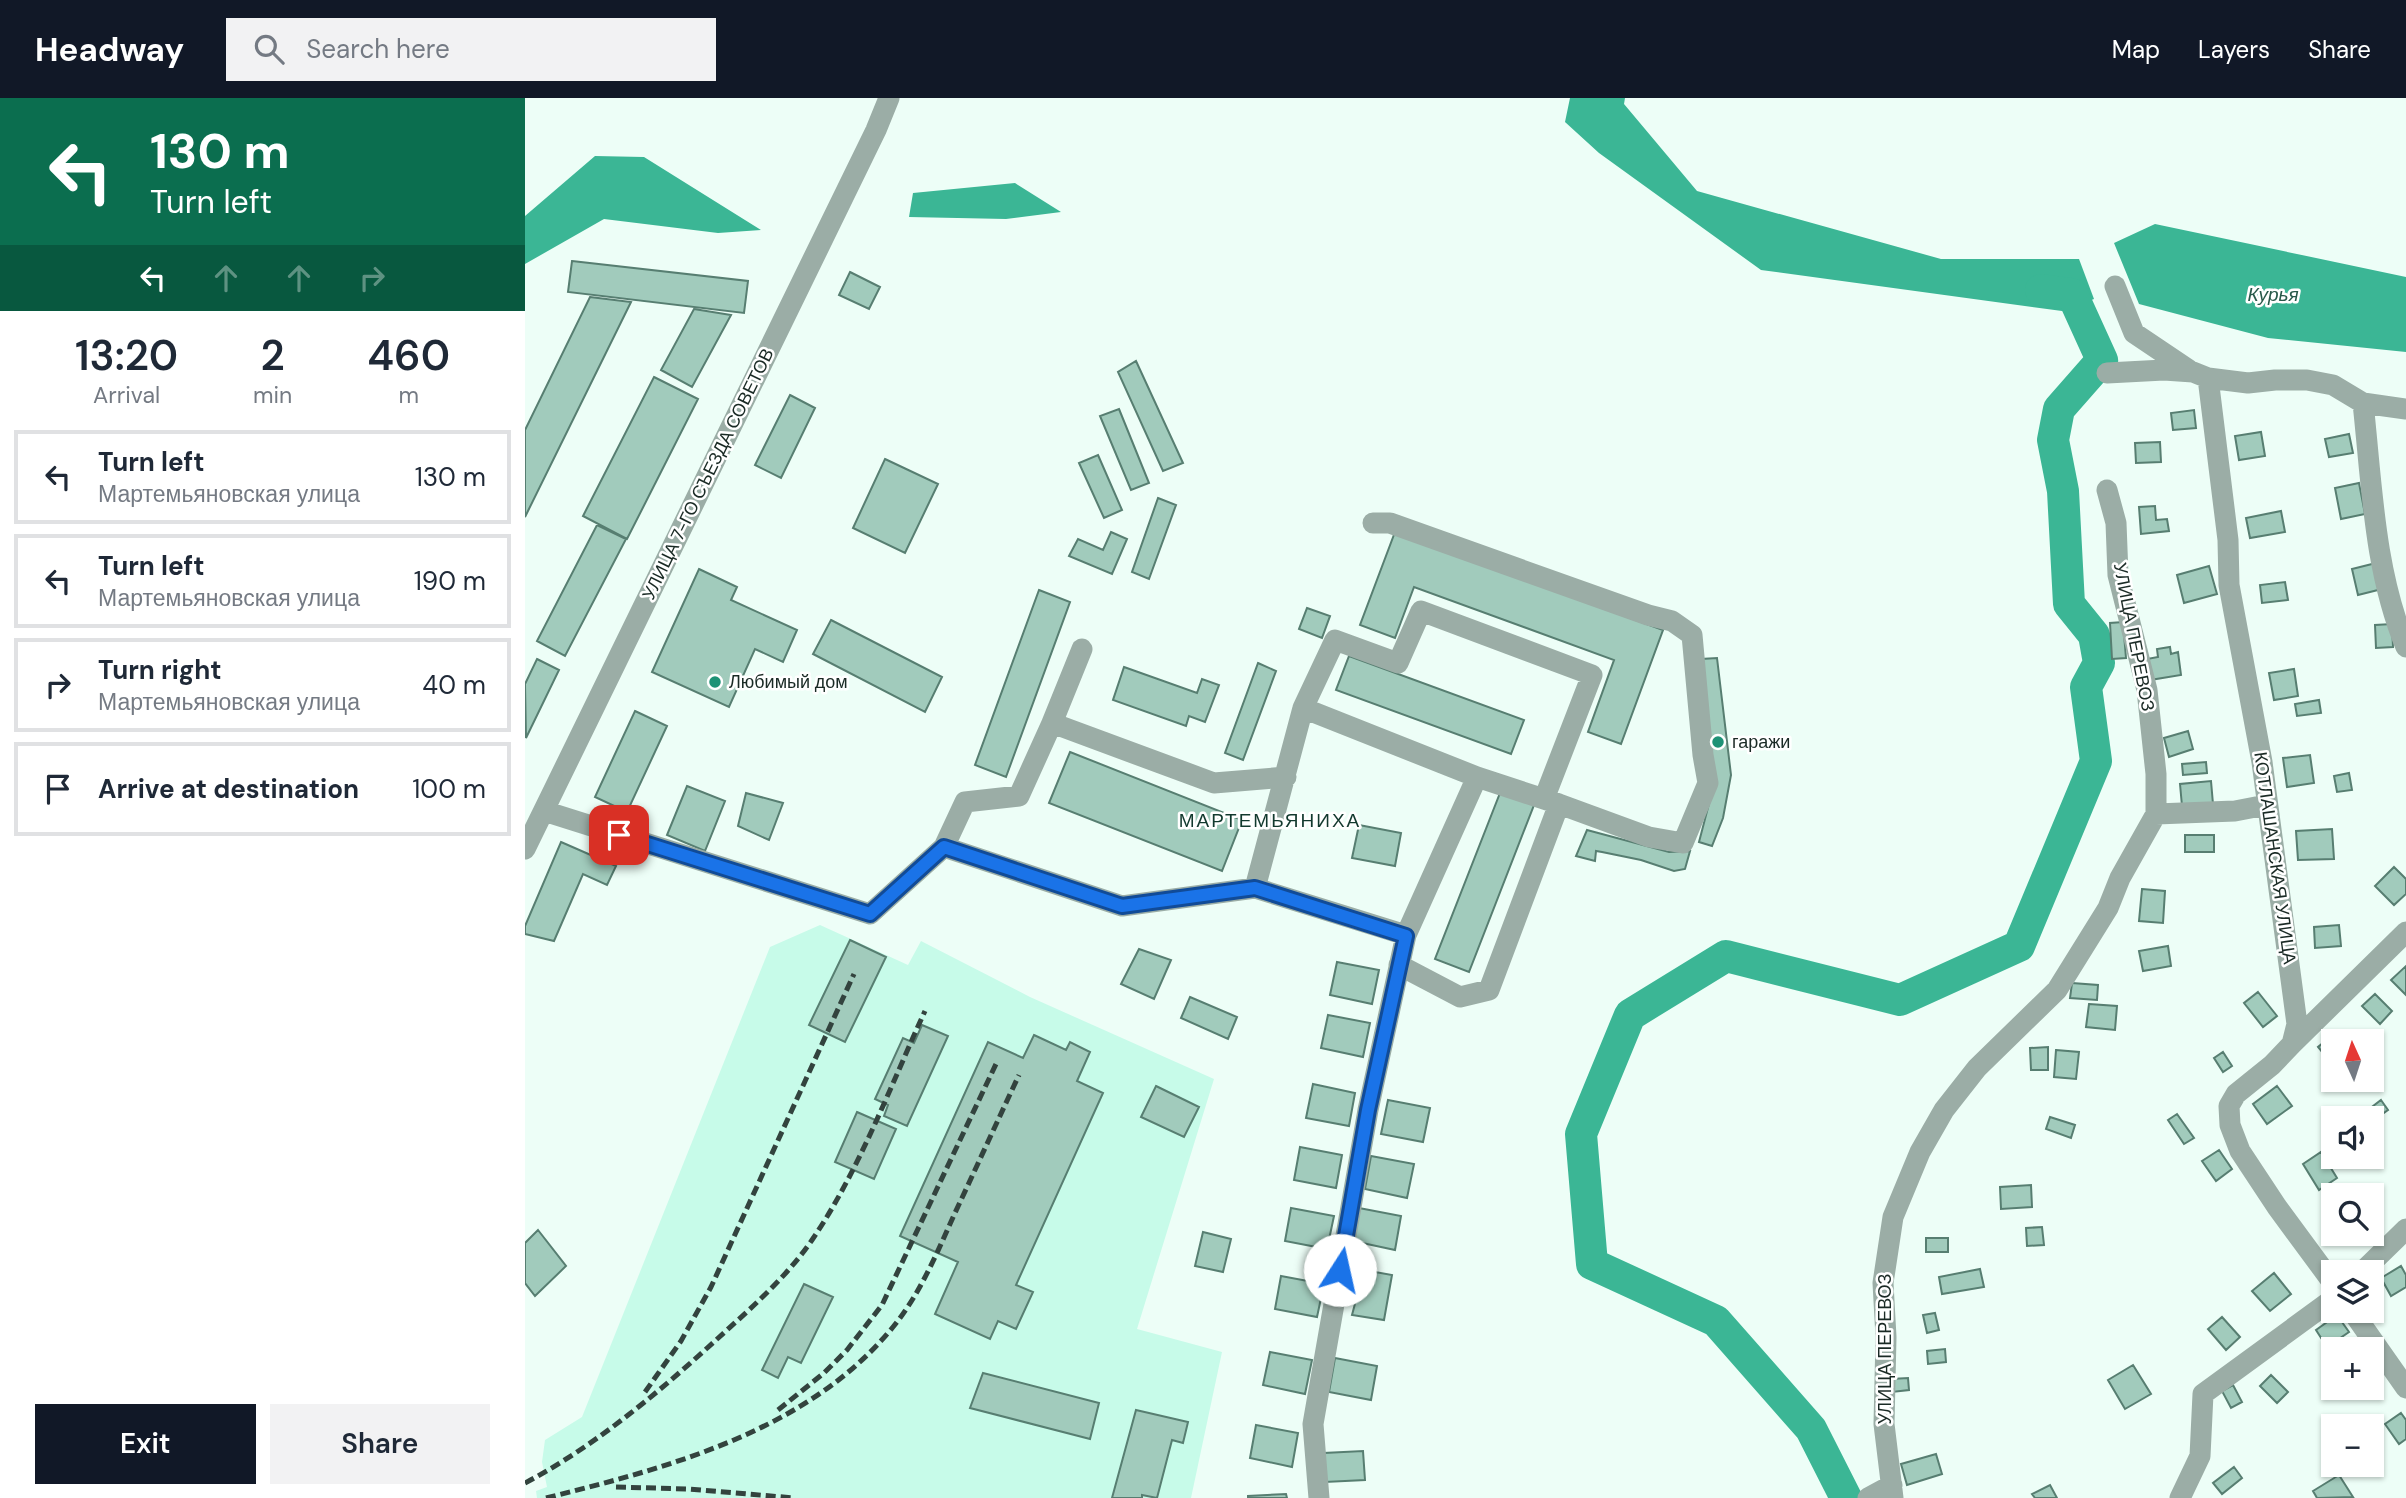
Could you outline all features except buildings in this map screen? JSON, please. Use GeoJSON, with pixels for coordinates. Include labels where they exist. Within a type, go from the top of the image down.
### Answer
{"type":"FeatureCollection","features":[{"type":"Feature","properties":{"kind":"street","name":"УЛИЦА 7-ГО СЪЕЗДА СОВЕТОВ"},"geometry":{"type":"LineString","coordinates":[[525,849],[876,130],[889,98]]}},
{"type":"Feature","properties":{"kind":"street"},"geometry":{"type":"LineString","coordinates":[[2115,286],[2134,333],[2200,375]]}},
{"type":"Feature","properties":{"kind":"street"},"geometry":{"type":"LineString","coordinates":[[2107,373],[2164,370],[2248,383],[2307,380],[2333,385],[2363,403],[2406,409]]}},
{"type":"Feature","properties":{"kind":"street","name":"КОТЛАШАНСКАЯ УЛИЦА"},"geometry":{"type":"LineString","coordinates":[[2200,375],[2228,540],[2229,585],[2262,762],[2297,1024],[2292,1044]]}},
{"type":"Feature","properties":{"kind":"street"},"geometry":{"type":"LineString","coordinates":[[2363,403],[2378,551],[2406,647]]}},
{"type":"Feature","properties":{"kind":"street","name":"УЛИЦА ПЕРЕВОЗ"},"geometry":{"type":"LineString","coordinates":[[1883,1493],[1886,1337],[1883,1283],[1893,1217],[1920,1152],[1944,1110],[1977,1068],[2057,990],[2108,908],[2120,878],[2156,814],[2147,690],[2118,575],[2116,523],[2107,490]]}},
{"type":"Feature","properties":{"kind":"street"},"geometry":{"type":"LineString","coordinates":[[1303,708],[1477,777],[1649,837],[1683,843],[1708,783],[1692,635],[1672,621],[1648,615],[1390,523],[1374,523]]}},
{"type":"Feature","properties":{"kind":"street"},"geometry":{"type":"LineString","coordinates":[[1255,888],[1303,708],[1335,640],[1398,663],[1421,611],[1593,675],[1489,990],[1460,997],[1399,965]]}},
{"type":"Feature","properties":{"kind":"street"},"geometry":{"type":"LineString","coordinates":[[544,811],[870,914],[944,847],[965,802],[1019,796],[1083,649]]}},
{"type":"Feature","properties":{"kind":"street"},"geometry":{"type":"LineString","coordinates":[[1052,723],[1214,783],[1286,778]]}},
{"type":"Feature","properties":{"kind":"street"},"geometry":{"type":"LineString","coordinates":[[1318,1498],[1313,1424],[1368,1110],[1399,965],[1406,936],[1477,777]]}},
{"type":"Feature","properties":{"kind":"street"},"geometry":{"type":"LineString","coordinates":[[2156,814],[2235,811],[2266,806]]}},
{"type":"Feature","properties":{"kind":"street"},"geometry":{"type":"LineString","coordinates":[[944,847],[1122,906],[1255,888],[1406,936]]}},
{"type":"Feature","properties":{"kind":"street"},"geometry":{"type":"LineString","coordinates":[[2321,1267],[2240,1151],[2230,1125],[2229,1106],[2236,1094],[2272,1065],[2406,932]]}},
{"type":"Feature","properties":{"kind":"street"},"geometry":{"type":"LineString","coordinates":[[2374,1260],[2406,1228]]}},
{"type":"Feature","properties":{"kind":"street"},"geometry":{"type":"LineString","coordinates":[[2180,1498],[2200,1456],[2203,1394],[2321,1308]]}},
{"type":"Feature","properties":{"kind":"street"},"geometry":{"type":"LineString","coordinates":[[2360,1323],[2406,1388]]}},
{"type":"Feature","properties":{"kind":"shaded area"},"geometry":{"type":"Polygon","coordinates":[[[820,925],[908,965],[921,941],[1030,997],[1214,1079],[1137,1329],[1222,1352],[1191,1498],[537,1498],[536,1491],[547,1487],[542,1462],[545,1440],[582,1417],[770,947],[820,925]]]}},
{"type":"Feature","properties":{"kind":"water"},"geometry":{"type":"Polygon","coordinates":[[[1570,98],[1625,98],[1624,104],[1697,191],[1941,259],[2079,259],[2094,299],[2062,311],[1761,270],[1599,153],[1565,122],[1570,98]]]}},
{"type":"Feature","properties":{"kind":"water"},"geometry":{"type":"Polygon","coordinates":[[[595,156],[644,157],[761,230],[718,233],[604,219],[525,264],[525,216],[595,156]]]}},
{"type":"Feature","properties":{"kind":"water"},"geometry":{"type":"Polygon","coordinates":[[[1015,183],[1061,212],[1006,219],[909,217],[913,193],[1015,183]]]}},
{"type":"Feature","properties":{"kind":"water","name":"Курья"},"geometry":{"type":"Polygon","coordinates":[[[2155,224],[2406,277],[2406,352],[2268,338],[2139,304],[2114,243],[2155,224]]]}},
{"type":"Feature","properties":{"kind":"waterway"},"geometry":{"type":"LineString","coordinates":[[1846,1498],[1811,1429],[1716,1321],[1592,1264],[1581,1134],[1630,1015],[1726,956],[1900,1000],[2019,946],[2096,761],[2086,687],[2099,663],[2094,635],[2069,604],[2063,491],[2053,440],[2059,409],[2102,360],[2072,294],[2041,290]]}},
{"type":"Feature","properties":{"kind":"railway"},"geometry":{"type":"LineString","coordinates":[[645,1392],[681,1341],[711,1287],[854,974]]}},
{"type":"Feature","properties":{"kind":"railway"},"geometry":{"type":"LineString","coordinates":[[525,1483],[576,1452],[649,1399],[742,1317],[791,1267],[812,1240],[845,1186],[925,1011]]}},
{"type":"Feature","properties":{"kind":"railway"},"geometry":{"type":"LineString","coordinates":[[778,1410],[824,1373],[847,1350],[882,1305],[996,1064]]}},
{"type":"Feature","properties":{"kind":"railway"},"geometry":{"type":"LineString","coordinates":[[546,1498],[641,1473],[734,1440],[779,1419],[820,1393],[859,1363],[893,1327],[920,1287],[1019,1075]]}},
{"type":"Feature","properties":{"kind":"railway"},"geometry":{"type":"LineString","coordinates":[[616,1487],[688,1489],[795,1498]]}},
{"type":"Feature","properties":{"kind":"place","name":"Любимый дом"},"geometry":{"type":"Point","coordinates":[715,682]}},
{"type":"Feature","properties":{"kind":"place","name":"гаражи"},"geometry":{"type":"Point","coordinates":[1718,742]}},
{"type":"Feature","properties":{"kind":"district","name":"МАРТЕМЬЯНИХА"},"geometry":{"type":"Point","coordinates":[1270,820]}},
{"type":"Feature","properties":{"kind":"route"},"geometry":{"type":"LineString","coordinates":[[619,835],[870,914],[944,847],[1122,906],[1255,888],[1406,936],[1368,1110],[1340,1270]]}}]}
